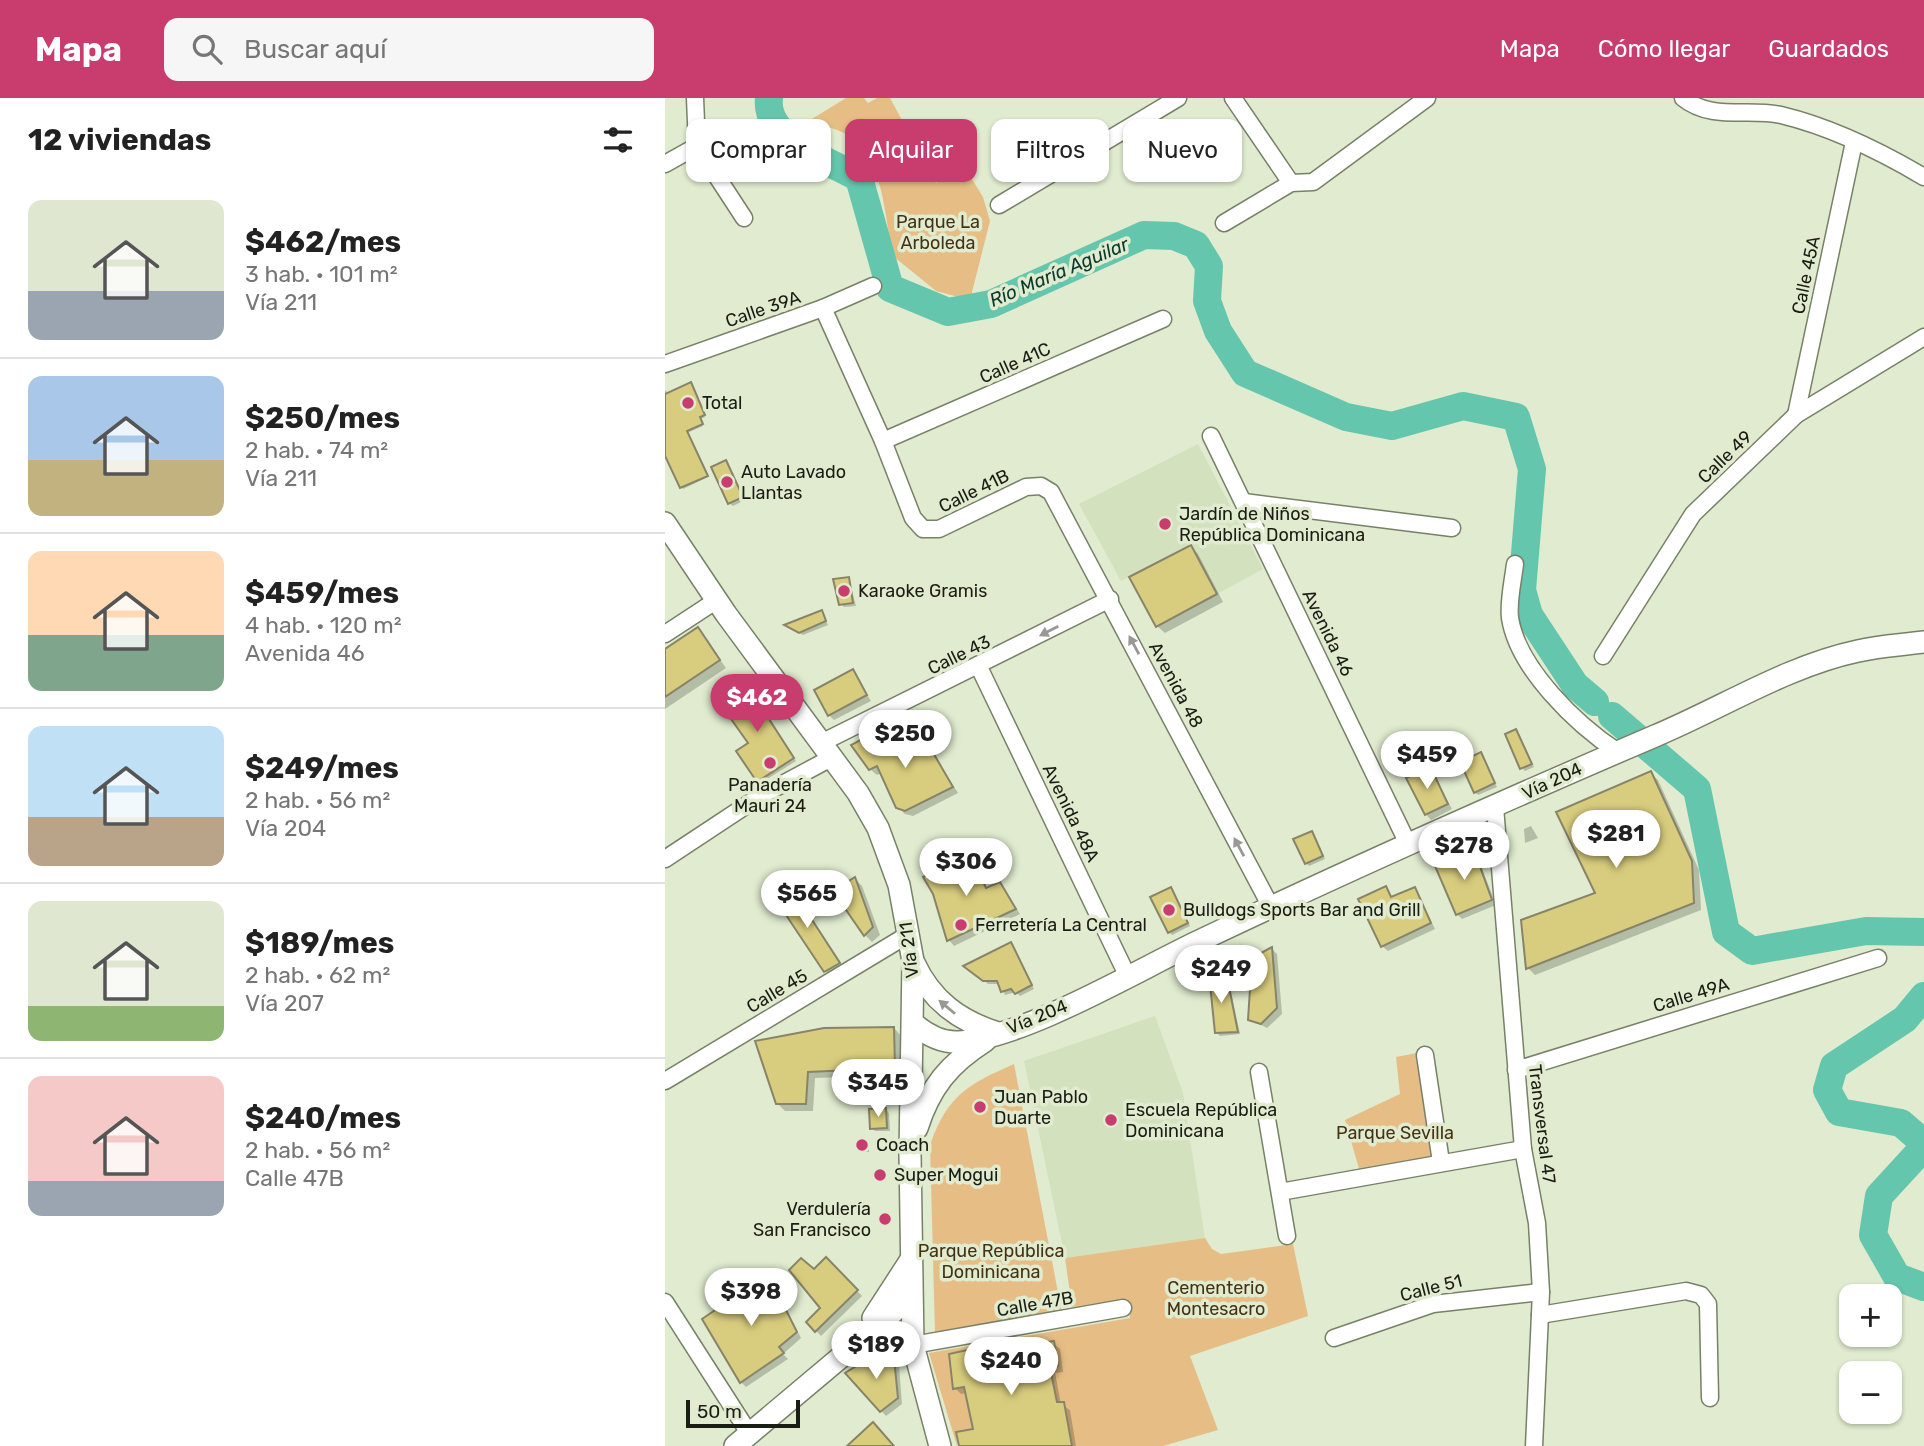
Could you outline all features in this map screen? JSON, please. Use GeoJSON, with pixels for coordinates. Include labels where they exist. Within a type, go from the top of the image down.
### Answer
{"type":"FeatureCollection","features":[{"type":"Feature","properties":{"kind":"main road","name":"Vía 211"},"geometry":{"type":"LineString","coordinates":[[665,523],[717,600],[828,749],[878,828],[899,885],[913,961],[910,1154],[913,1345],[940,1446]]}},
{"type":"Feature","properties":{"kind":"main road","name":"Vía 204"},"geometry":{"type":"LineString","coordinates":[[914,1024],[926,1035],[959,1042],[997,1033],[1066,1006],[1271,907],[1820,662],[1857,651],[1924,642]]}},
{"type":"Feature","properties":{"kind":"main road","name":"Vía 204"},"geometry":{"type":"LineString","coordinates":[[913,961],[940,1002],[967,1022],[997,1033]]}},
{"type":"Feature","properties":{"kind":"main road"},"geometry":{"type":"LineString","coordinates":[[910,1154],[925,1104],[939,1078],[953,1064],[997,1033]]}},
{"type":"Feature","properties":{"kind":"main road"},"geometry":{"type":"LineString","coordinates":[[852,1345],[910,1261]]}},
{"type":"Feature","properties":{"kind":"main road"},"geometry":{"type":"LineString","coordinates":[[742,1440],[911,1294]]}},
{"type":"Feature","properties":{"kind":"street"},"geometry":{"type":"LineString","coordinates":[[695,98],[696,119]]}},
{"type":"Feature","properties":{"kind":"street"},"geometry":{"type":"LineString","coordinates":[[999,205],[1178,98]]}},
{"type":"Feature","properties":{"kind":"street"},"geometry":{"type":"LineString","coordinates":[[1233,98],[1291,183]]}},
{"type":"Feature","properties":{"kind":"street"},"geometry":{"type":"LineString","coordinates":[[1224,223],[1291,183],[1313,182],[1427,98]]}},
{"type":"Feature","properties":{"kind":"street"},"geometry":{"type":"LineString","coordinates":[[1683,98],[1693,106],[1731,114],[1777,114],[1813,124],[1924,177]]}},
{"type":"Feature","properties":{"kind":"street","name":"Calle 45A"},"geometry":{"type":"LineString","coordinates":[[1796,415],[1854,142]]}},
{"type":"Feature","properties":{"kind":"street"},"geometry":{"type":"LineString","coordinates":[[665,164],[686,152]]}},
{"type":"Feature","properties":{"kind":"street"},"geometry":{"type":"LineString","coordinates":[[720,182],[744,218]]}},
{"type":"Feature","properties":{"kind":"street","name":"Calle 39A"},"geometry":{"type":"LineString","coordinates":[[665,364],[823,308],[873,286]]}},
{"type":"Feature","properties":{"kind":"street"},"geometry":{"type":"LineString","coordinates":[[823,308],[883,442]]}},
{"type":"Feature","properties":{"kind":"street","name":"Calle 41C"},"geometry":{"type":"LineString","coordinates":[[883,442],[1163,319]]}},
{"type":"Feature","properties":{"kind":"street","name":"Calle 49"},"geometry":{"type":"LineString","coordinates":[[1603,656],[1693,514],[1796,415],[1924,337]]}},
{"type":"Feature","properties":{"kind":"street","name":"Avenida 46"},"geometry":{"type":"LineString","coordinates":[[1212,436],[1409,846]]}},
{"type":"Feature","properties":{"kind":"street","name":"Calle 41B"},"geometry":{"type":"LineString","coordinates":[[883,442],[913,518],[923,529],[939,529],[1026,487],[1041,486]]}},
{"type":"Feature","properties":{"kind":"street","name":"Avenida 48"},"geometry":{"type":"LineString","coordinates":[[1041,486],[1051,492],[1110,599],[1271,907]]}},
{"type":"Feature","properties":{"kind":"street"},"geometry":{"type":"LineString","coordinates":[[1244,502],[1452,528]]}},
{"type":"Feature","properties":{"kind":"street"},"geometry":{"type":"LineString","coordinates":[[1515,564],[1510,617],[1520,648],[1545,687],[1595,737],[1623,750]]}},
{"type":"Feature","properties":{"kind":"street","name":"Calle 43"},"geometry":{"type":"LineString","coordinates":[[665,859],[828,749],[1110,599]]}},
{"type":"Feature","properties":{"kind":"street"},"geometry":{"type":"LineString","coordinates":[[665,634],[717,600]]}},
{"type":"Feature","properties":{"kind":"street","name":"Avenida 48A"},"geometry":{"type":"LineString","coordinates":[[979,667],[1127,975]]}},
{"type":"Feature","properties":{"kind":"street","name":"Transversal 47"},"geometry":{"type":"LineString","coordinates":[[1495,807],[1515,1070],[1523,1149],[1537,1223],[1541,1292],[1534,1446]]}},
{"type":"Feature","properties":{"kind":"street","name":"Calle 45"},"geometry":{"type":"LineString","coordinates":[[665,1081],[909,934]]}},
{"type":"Feature","properties":{"kind":"street","name":"Calle 49A"},"geometry":{"type":"LineString","coordinates":[[1515,1070],[1878,958]]}},
{"type":"Feature","properties":{"kind":"street"},"geometry":{"type":"LineString","coordinates":[[1425,1055],[1441,1162]]}},
{"type":"Feature","properties":{"kind":"street"},"geometry":{"type":"LineString","coordinates":[[1259,1072],[1287,1236]]}},
{"type":"Feature","properties":{"kind":"street"},"geometry":{"type":"LineString","coordinates":[[1280,1192],[1523,1149]]}},
{"type":"Feature","properties":{"kind":"street"},"geometry":{"type":"LineString","coordinates":[[1540,1315],[1686,1291],[1701,1295],[1708,1304],[1710,1398]]}},
{"type":"Feature","properties":{"kind":"street","name":"Calle 51"},"geometry":{"type":"LineString","coordinates":[[1334,1338],[1433,1304],[1541,1292]]}},
{"type":"Feature","properties":{"kind":"street"},"geometry":{"type":"LineString","coordinates":[[666,1306],[742,1440]]}},
{"type":"Feature","properties":{"kind":"street","name":"Calle 47B"},"geometry":{"type":"LineString","coordinates":[[913,1345],[1123,1308]]}},
{"type":"Feature","properties":{"kind":"shaded area","name":"Jardín de Niños República Dominicana"},"geometry":{"type":"Polygon","coordinates":[[[1198,444],[1263,569],[1217,594],[1191,545],[1121,581],[1079,504],[1198,444]]]}},
{"type":"Feature","properties":{"kind":"shaded area","name":"Escuela República Dominicana"},"geometry":{"type":"Polygon","coordinates":[[[1155,1016],[1183,1093],[1205,1238],[1065,1258],[1024,1061],[1155,1016]]]}},
{"type":"Feature","properties":{"kind":"green space","name":"Parque La Arboleda"},"geometry":{"type":"Polygon","coordinates":[[[846,98],[864,98],[868,103],[877,98],[890,98],[901,119],[845,119],[845,133],[831,128],[831,119],[812,119],[846,98]]]}},
{"type":"Feature","properties":{"kind":"green space","name":"Parque La Arboleda"},"geometry":{"type":"Polygon","coordinates":[[[878,182],[974,182],[983,197],[990,221],[970,300],[936,291],[893,256],[878,182]]]}},
{"type":"Feature","properties":{"kind":"green space","name":"Parque Sevilla"},"geometry":{"type":"Polygon","coordinates":[[[1417,1053],[1433,1159],[1360,1172],[1345,1120],[1400,1094],[1396,1057],[1417,1053]]]}},
{"type":"Feature","properties":{"kind":"green space","name":"Parque República Dominicana"},"geometry":{"type":"Polygon","coordinates":[[[1014,1064],[1062,1313],[935,1333],[930,1145],[944,1114],[961,1093],[984,1078],[1014,1064]]]}},
{"type":"Feature","properties":{"kind":"green space","name":"Cementerio Montesacro"},"geometry":{"type":"Polygon","coordinates":[[[1205,1238],[1212,1249],[1221,1254],[1293,1244],[1308,1316],[1190,1356],[1218,1430],[1163,1446],[1072,1446],[1064,1402],[986,1427],[956,1432],[957,1446],[929,1353],[1130,1318],[1127,1299],[1072,1307],[1065,1258],[1205,1238]]]}},
{"type":"Feature","properties":{"kind":"building"},"geometry":{"type":"Polygon","coordinates":[[[691,382],[705,415],[700,417],[703,424],[687,431],[708,476],[680,488],[665,456],[665,394],[691,382]]]}},
{"type":"Feature","properties":{"kind":"building","name":"Auto Lavado Llantas"},"geometry":{"type":"Polygon","coordinates":[[[726,460],[743,497],[728,504],[711,467],[726,460]]]}},
{"type":"Feature","properties":{"kind":"building"},"geometry":{"type":"Polygon","coordinates":[[[1191,545],[1217,594],[1156,627],[1129,577],[1191,545]]]}},
{"type":"Feature","properties":{"kind":"building","name":"Karaoke Gramis"},"geometry":{"type":"Polygon","coordinates":[[[849,577],[853,603],[839,605],[833,579],[849,577]]]}},
{"type":"Feature","properties":{"kind":"building"},"geometry":{"type":"Polygon","coordinates":[[[822,610],[826,621],[799,633],[784,625],[822,610]]]}},
{"type":"Feature","properties":{"kind":"building"},"geometry":{"type":"Polygon","coordinates":[[[698,627],[720,660],[665,697],[665,649],[698,627]]]}},
{"type":"Feature","properties":{"kind":"building"},"geometry":{"type":"Polygon","coordinates":[[[853,669],[867,695],[828,716],[814,690],[853,669]]]}},
{"type":"Feature","properties":{"kind":"building"},"geometry":{"type":"Polygon","coordinates":[[[742,677],[794,758],[757,782],[736,751],[748,743],[724,709],[739,699],[729,685],[742,677]]]}},
{"type":"Feature","properties":{"kind":"building"},"geometry":{"type":"Polygon","coordinates":[[[1516,729],[1532,764],[1520,769],[1505,734],[1516,729]]]}},
{"type":"Feature","properties":{"kind":"building"},"geometry":{"type":"Polygon","coordinates":[[[879,730],[891,754],[924,737],[953,787],[905,811],[896,808],[877,766],[869,770],[851,745],[879,730]]]}},
{"type":"Feature","properties":{"kind":"building"},"geometry":{"type":"Polygon","coordinates":[[[1481,752],[1495,783],[1474,793],[1460,762],[1481,752]]]}},
{"type":"Feature","properties":{"kind":"building"},"geometry":{"type":"Polygon","coordinates":[[[1430,766],[1448,804],[1425,815],[1406,778],[1430,766]]]}},
{"type":"Feature","properties":{"kind":"building"},"geometry":{"type":"Polygon","coordinates":[[[1651,771],[1692,861],[1694,903],[1526,969],[1521,920],[1595,893],[1556,812],[1651,771]]]}},
{"type":"Feature","properties":{"kind":"building"},"geometry":{"type":"Polygon","coordinates":[[[1312,831],[1323,856],[1305,864],[1293,839],[1312,831]]]}},
{"type":"Feature","properties":{"kind":"building"},"geometry":{"type":"Polygon","coordinates":[[[1474,850],[1492,900],[1456,915],[1435,866],[1474,850]]]}},
{"type":"Feature","properties":{"kind":"building"},"geometry":{"type":"Polygon","coordinates":[[[970,854],[986,888],[1000,882],[1016,909],[947,941],[933,894],[923,877],[970,854]]]}},
{"type":"Feature","properties":{"kind":"building"},"geometry":{"type":"Polygon","coordinates":[[[855,877],[873,927],[864,936],[833,891],[855,877]]]}},
{"type":"Feature","properties":{"kind":"building"},"geometry":{"type":"Polygon","coordinates":[[[1386,886],[1391,897],[1415,887],[1431,923],[1381,947],[1358,899],[1386,886]]]}},
{"type":"Feature","properties":{"kind":"building","name":"Bulldogs Sports Bar and Grill"},"geometry":{"type":"Polygon","coordinates":[[[1171,887],[1188,923],[1168,933],[1150,897],[1171,887]]]}},
{"type":"Feature","properties":{"kind":"building"},"geometry":{"type":"Polygon","coordinates":[[[792,889],[840,963],[824,972],[774,897],[792,889]]]}},
{"type":"Feature","properties":{"kind":"building"},"geometry":{"type":"Polygon","coordinates":[[[1011,942],[1032,985],[1015,994],[1011,989],[1001,992],[997,981],[983,981],[963,966],[1011,942]]]}},
{"type":"Feature","properties":{"kind":"building"},"geometry":{"type":"Polygon","coordinates":[[[1272,947],[1277,1008],[1261,1024],[1248,1020],[1252,958],[1272,947]]]}},
{"type":"Feature","properties":{"kind":"building"},"geometry":{"type":"Polygon","coordinates":[[[1215,962],[1222,991],[1230,992],[1238,1032],[1215,1033],[1208,964],[1215,962]]]}},
{"type":"Feature","properties":{"kind":"building"},"geometry":{"type":"Polygon","coordinates":[[[894,1027],[895,1068],[808,1072],[806,1104],[776,1104],[755,1041],[824,1028],[894,1027]]]}},
{"type":"Feature","properties":{"kind":"building"},"geometry":{"type":"Polygon","coordinates":[[[886,1108],[887,1128],[870,1129],[869,1109],[886,1108]]]}},
{"type":"Feature","properties":{"kind":"building"},"geometry":{"type":"Polygon","coordinates":[[[826,1257],[858,1290],[815,1332],[806,1322],[820,1308],[789,1270],[801,1258],[814,1269],[826,1257]]]}},
{"type":"Feature","properties":{"kind":"building"},"geometry":{"type":"Polygon","coordinates":[[[768,1274],[797,1332],[779,1347],[784,1353],[740,1383],[702,1319],[768,1274]]]}},
{"type":"Feature","properties":{"kind":"building"},"geometry":{"type":"Polygon","coordinates":[[[1054,1341],[1058,1366],[1050,1368],[1057,1402],[1064,1402],[1072,1446],[959,1446],[956,1432],[973,1429],[964,1387],[953,1389],[949,1354],[972,1349],[973,1354],[1054,1341]]]}},
{"type":"Feature","properties":{"kind":"building"},"geometry":{"type":"Polygon","coordinates":[[[894,1358],[898,1398],[880,1412],[845,1373],[868,1359],[894,1358]]]}},
{"type":"Feature","properties":{"kind":"building"},"geometry":{"type":"Polygon","coordinates":[[[873,1422],[894,1446],[847,1446],[873,1422]]]}},
{"type":"Feature","properties":{"kind":"waterway","name":"Río María Aguilar"},"geometry":{"type":"LineString","coordinates":[[769,98],[770,113],[777,126],[788,137],[816,156],[859,178],[890,288],[948,312],[991,304],[1144,235],[1174,236],[1196,245],[1209,266],[1207,301],[1218,331],[1245,373],[1346,417],[1392,426],[1463,406],[1516,417],[1532,469],[1522,590],[1529,615],[1575,685],[1595,702]]}},
{"type":"Feature","properties":{"kind":"waterway","name":"Río María Aguilar"},"geometry":{"type":"LineString","coordinates":[[1612,716],[1697,789],[1726,932],[1752,951],[1866,931],[1924,932]]}},
{"type":"Feature","properties":{"kind":"waterway","name":"Río María Aguilar"},"geometry":{"type":"LineString","coordinates":[[1924,996],[1905,1019],[1834,1066],[1827,1090],[1839,1112],[1901,1123],[1924,1143]]}},
{"type":"Feature","properties":{"kind":"waterway","name":"Río María Aguilar"},"geometry":{"type":"LineString","coordinates":[[1924,1147],[1879,1196],[1873,1235],[1897,1277],[1924,1287]]}},
{"type":"Feature","properties":{"kind":"place","name":"Total"},"geometry":{"type":"Point","coordinates":[688,403]}},
{"type":"Feature","properties":{"kind":"place","name":"Auto Lavado Llantas"},"geometry":{"type":"Point","coordinates":[727,482]}},
{"type":"Feature","properties":{"kind":"place","name":"Jardín de Niños República Dominicana"},"geometry":{"type":"Point","coordinates":[1165,524]}},
{"type":"Feature","properties":{"kind":"place","name":"Karaoke Gramis"},"geometry":{"type":"Point","coordinates":[844,591]}},
{"type":"Feature","properties":{"kind":"place","name":"Panadería Mauri 24"},"geometry":{"type":"Point","coordinates":[770,763]}},
{"type":"Feature","properties":{"kind":"place","name":"Bulldogs Sports Bar and Grill"},"geometry":{"type":"Point","coordinates":[1169,910]}},
{"type":"Feature","properties":{"kind":"place","name":"Ferretería La Central"},"geometry":{"type":"Point","coordinates":[961,925]}},
{"type":"Feature","properties":{"kind":"place","name":"Juan Pablo Duarte"},"geometry":{"type":"Point","coordinates":[980,1107]}},
{"type":"Feature","properties":{"kind":"place","name":"Escuela República Dominicana"},"geometry":{"type":"Point","coordinates":[1111,1120]}},
{"type":"Feature","properties":{"kind":"place","name":"Coach"},"geometry":{"type":"Point","coordinates":[862,1145]}},
{"type":"Feature","properties":{"kind":"place","name":"Super Mogui"},"geometry":{"type":"Point","coordinates":[880,1175]}},
{"type":"Feature","properties":{"kind":"place","name":"Verdulería San Francisco"},"geometry":{"type":"Point","coordinates":[885,1219]}}]}
